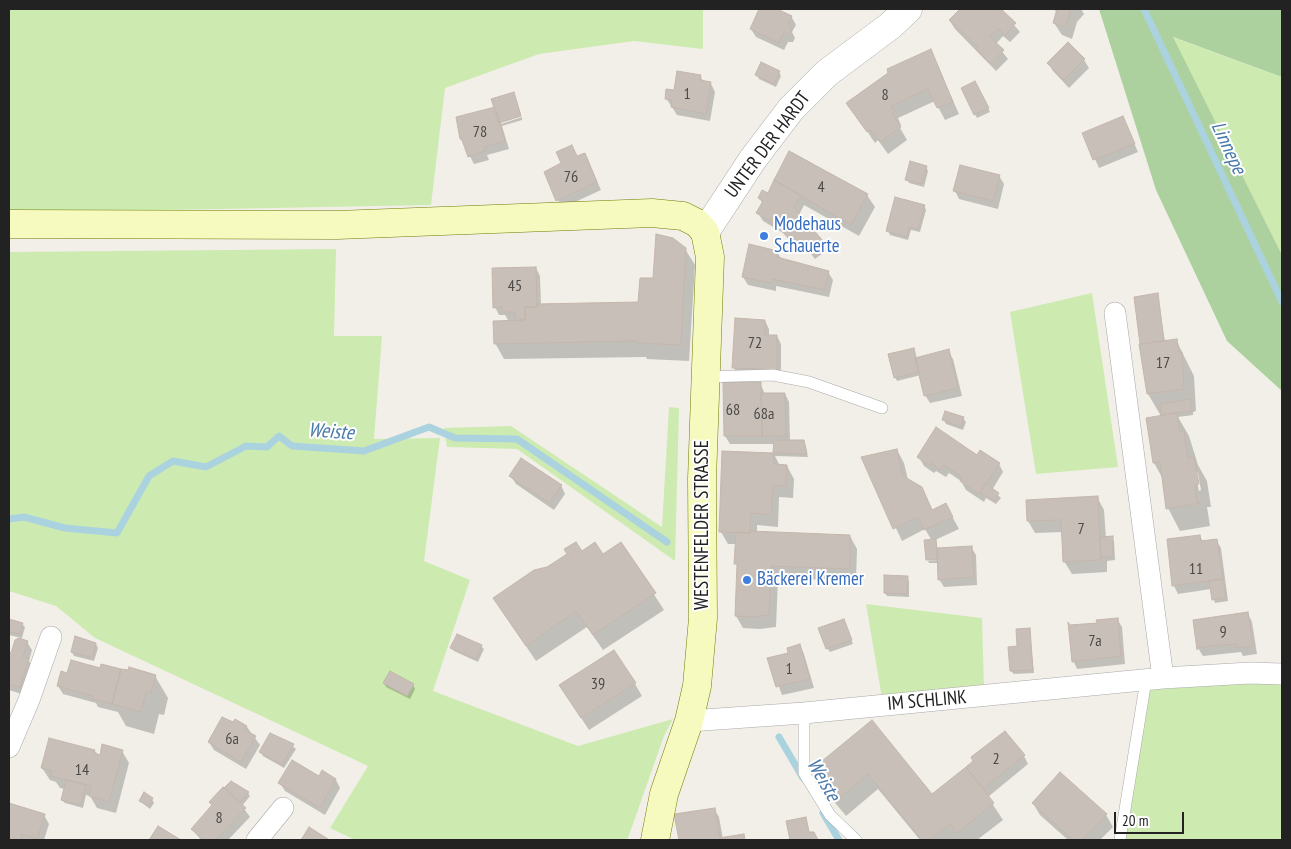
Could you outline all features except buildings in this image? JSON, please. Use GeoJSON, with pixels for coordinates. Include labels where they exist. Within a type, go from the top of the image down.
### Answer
{"type":"FeatureCollection","features":[{"type":"Feature","properties":{"kind":"main road"},"geometry":{"type":"LineString","coordinates":[[9,224],[337,225],[652,213],[694,224]]}},
{"type":"Feature","properties":{"kind":"main road","name":"WESTENFELDER STRASSE"},"geometry":{"type":"LineString","coordinates":[[654,840],[664,794],[689,721],[697,686],[703,618],[702,479],[710,257],[694,224]]}},
{"type":"Feature","properties":{"kind":"street","name":"UNTER DER HARDT"},"geometry":{"type":"LineString","coordinates":[[694,224],[753,159],[791,108],[828,73],[890,26],[908,9]]}},
{"type":"Feature","properties":{"kind":"street"},"geometry":{"type":"LineString","coordinates":[[1115,313],[1154,679]]}},
{"type":"Feature","properties":{"kind":"street"},"geometry":{"type":"LineString","coordinates":[[9,747],[29,700],[50,637]]}},
{"type":"Feature","properties":{"kind":"street","name":"IM SCHLINK"},"geometry":{"type":"LineString","coordinates":[[689,721],[804,713],[1154,679],[1250,673],[1282,674]]}},
{"type":"Feature","properties":{"kind":"street"},"geometry":{"type":"LineString","coordinates":[[257,840],[283,808]]}},
{"type":"Feature","properties":{"kind":"lane"},"geometry":{"type":"LineString","coordinates":[[705,377],[773,375],[809,382],[882,408]]}},
{"type":"Feature","properties":{"kind":"lane"},"geometry":{"type":"LineString","coordinates":[[1120,840],[1154,679]]}},
{"type":"Feature","properties":{"kind":"lane"},"geometry":{"type":"LineString","coordinates":[[804,713],[804,773],[830,814],[856,840]]}},
{"type":"Feature","properties":{"kind":"green space"},"geometry":{"type":"Polygon","coordinates":[[[9,9],[703,9],[703,49],[634,41],[539,54],[445,88],[431,205],[9,213],[9,9]]]}},
{"type":"Feature","properties":{"kind":"green space"},"geometry":{"type":"Polygon","coordinates":[[[1099,9],[1282,9],[1282,77],[1173,37],[1282,255],[1282,391],[1227,341],[1156,190],[1099,9]]]}},
{"type":"Feature","properties":{"kind":"green space"},"geometry":{"type":"Polygon","coordinates":[[[1172,37],[1282,77],[1282,255],[1172,37]]]}},
{"type":"Feature","properties":{"kind":"green space"},"geometry":{"type":"Polygon","coordinates":[[[336,249],[334,336],[382,336],[374,439],[440,438],[424,561],[470,580],[433,691],[578,746],[673,719],[664,736],[628,838],[623,840],[355,840],[330,828],[368,766],[95,638],[56,606],[9,591],[9,252],[336,249]]]}},
{"type":"Feature","properties":{"kind":"green space"},"geometry":{"type":"Polygon","coordinates":[[[1092,293],[1118,467],[1036,474],[1010,312],[1092,293]]]}},
{"type":"Feature","properties":{"kind":"green space"},"geometry":{"type":"Polygon","coordinates":[[[669,407],[679,408],[675,561],[517,449],[447,447],[444,428],[511,426],[662,527],[669,407]]]}},
{"type":"Feature","properties":{"kind":"green space"},"geometry":{"type":"Polygon","coordinates":[[[866,604],[982,618],[984,688],[882,698],[866,604]]]}},
{"type":"Feature","properties":{"kind":"green space"},"geometry":{"type":"Polygon","coordinates":[[[1252,683],[1282,683],[1282,840],[1124,840],[1147,690],[1252,683]]]}},
{"type":"Feature","properties":{"kind":"waterway","name":"Linnepe"},"geometry":{"type":"LineString","coordinates":[[1144,9],[1282,302]]}},
{"type":"Feature","properties":{"kind":"waterway","name":"Weiste"},"geometry":{"type":"LineString","coordinates":[[9,519],[24,517],[65,528],[117,533],[149,476],[173,461],[206,467],[246,446],[267,447],[279,436],[292,446],[364,451],[429,427],[455,438],[517,439],[667,542]]}},
{"type":"Feature","properties":{"kind":"waterway","name":"Weiste"},"geometry":{"type":"LineString","coordinates":[[779,737],[803,778]]}},
{"type":"Feature","properties":{"kind":"waterway","name":"Weiste"},"geometry":{"type":"LineString","coordinates":[[823,813],[839,840]]}},
{"type":"Feature","properties":{"kind":"place","name":"Modehaus Schauerte"},"geometry":{"type":"Point","coordinates":[764,236]}},
{"type":"Feature","properties":{"kind":"place","name":"Bäckerei Kremer"},"geometry":{"type":"Point","coordinates":[747,580]}}]}
